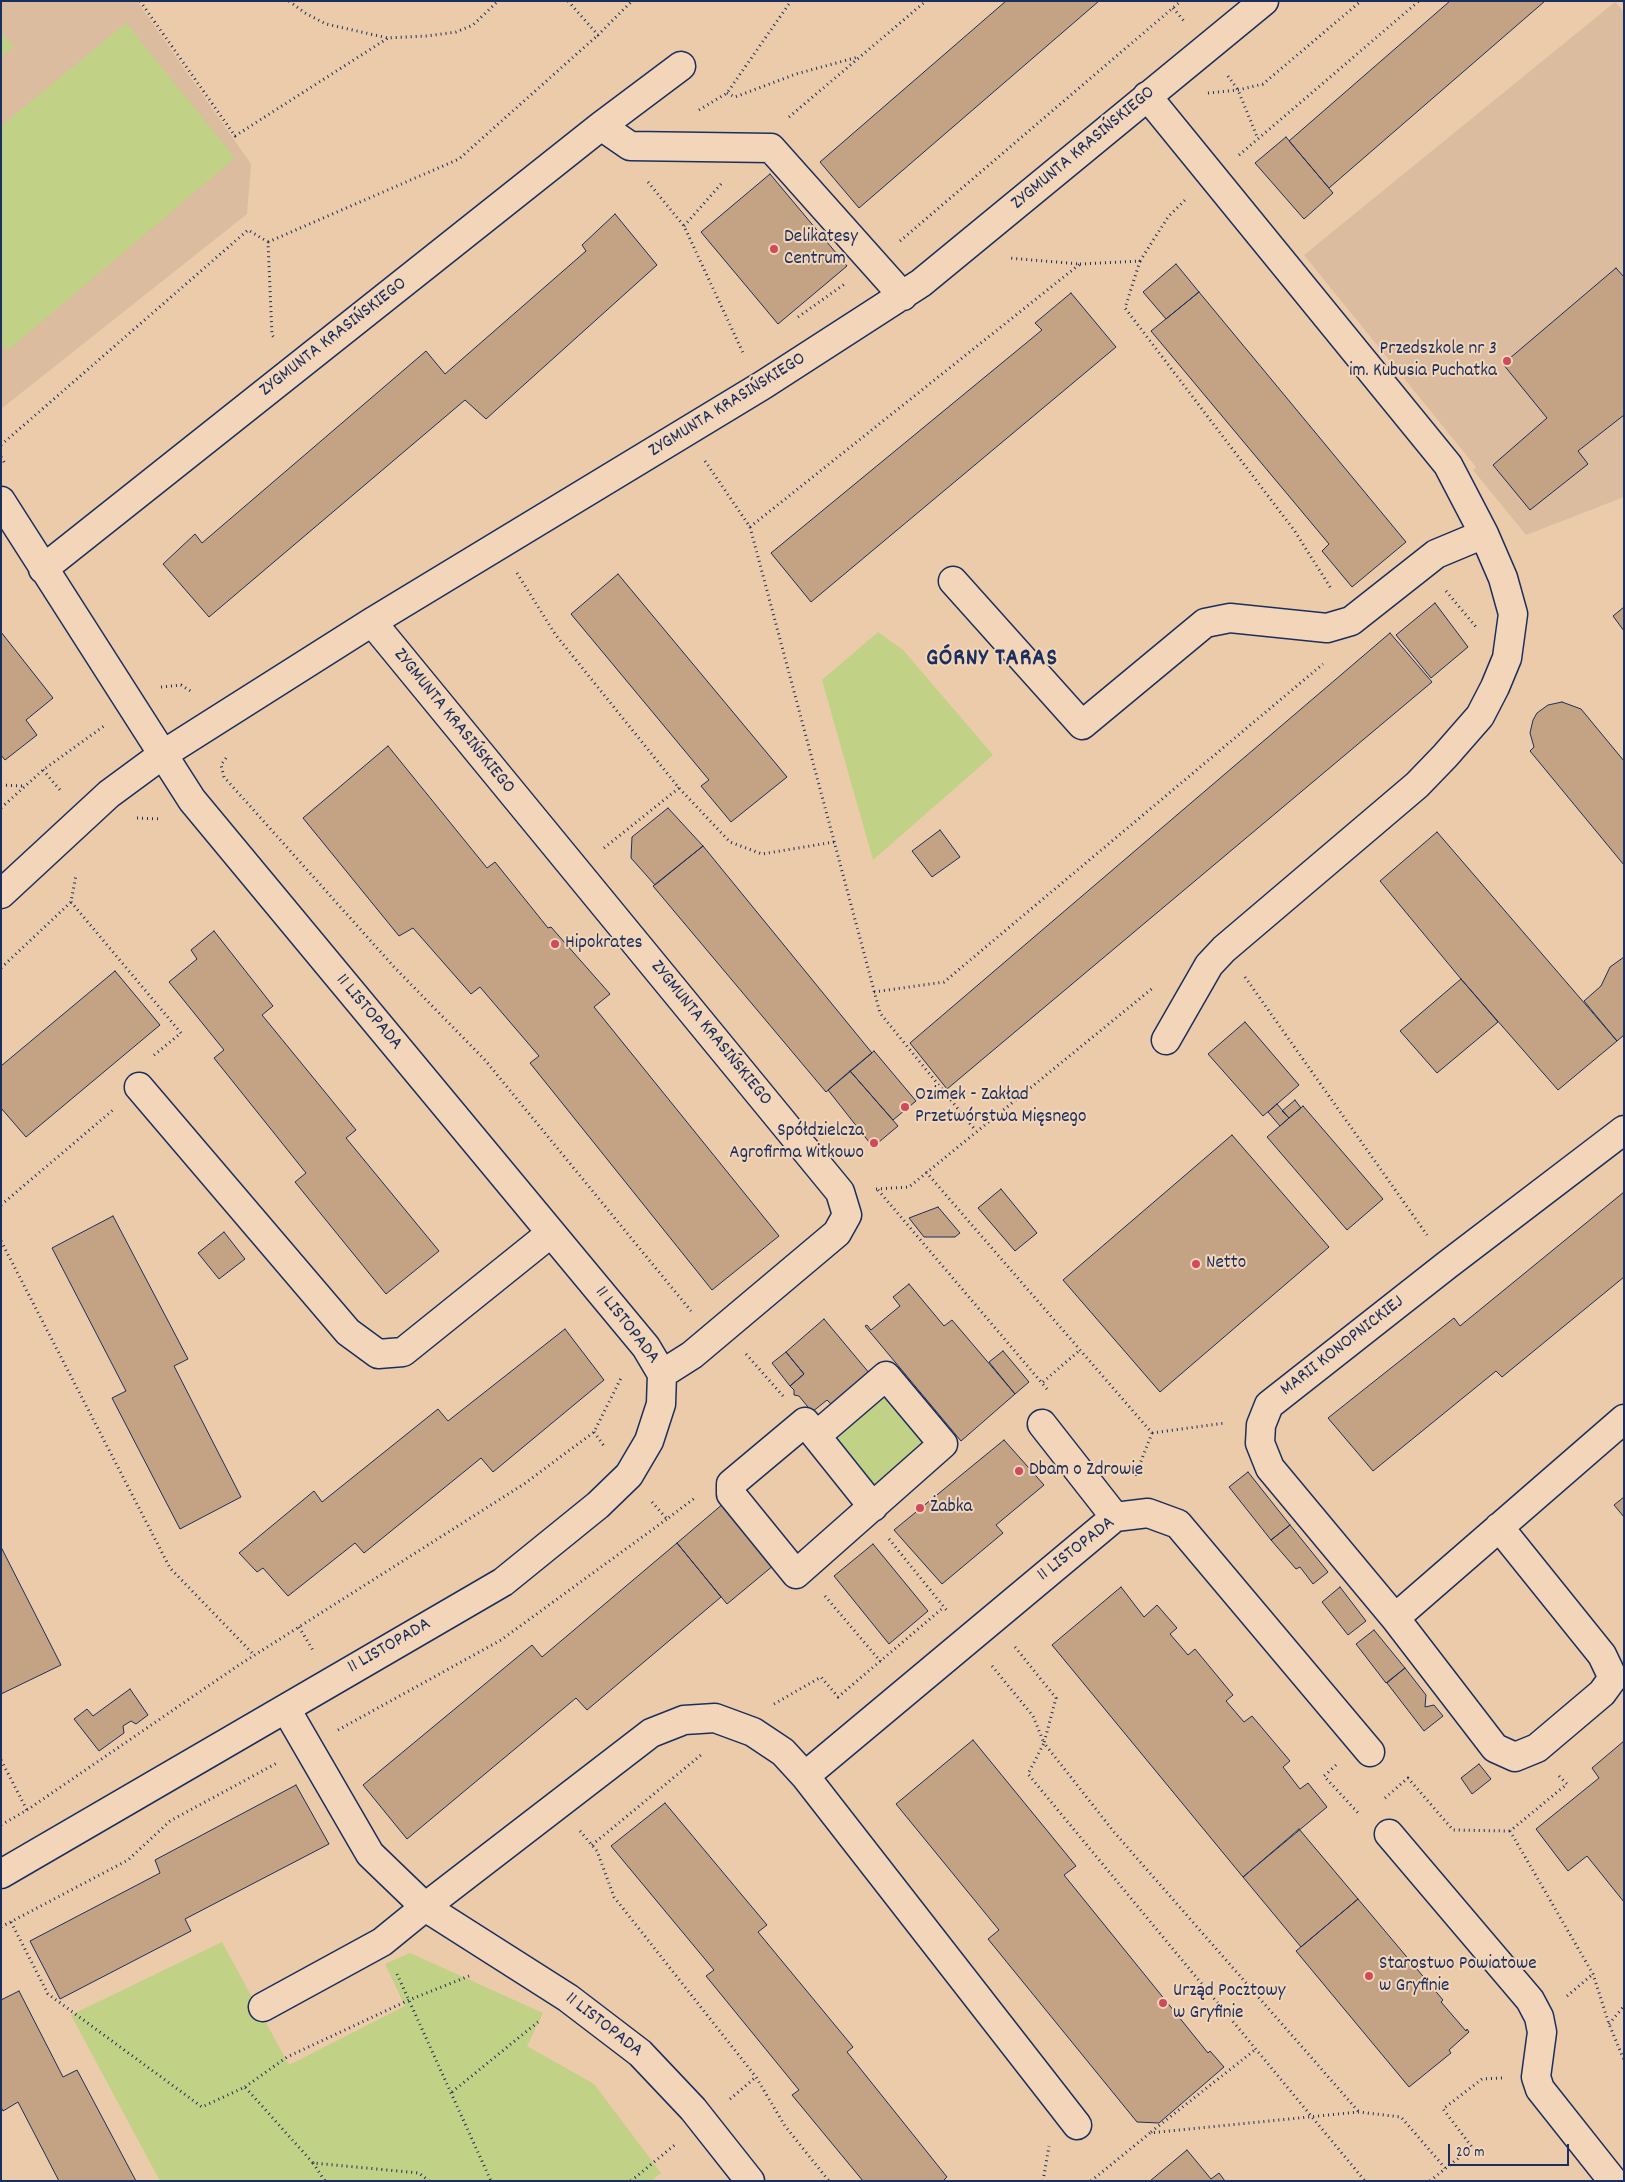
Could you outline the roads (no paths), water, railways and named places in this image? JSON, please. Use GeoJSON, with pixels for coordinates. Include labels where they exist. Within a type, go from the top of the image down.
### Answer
{"type":"FeatureCollection","features":[{"type":"Feature","properties":{"kind":"street","name":"ZYGMUNTA KRASIŃSKIEGO"},"geometry":{"type":"LineString","coordinates":[[1,894],[109,794],[162,755],[372,622],[763,385],[902,296],[953,257],[1264,1]]}},
{"type":"Feature","properties":{"kind":"street","name":"ZYGMUNTA KRASIŃSKIEGO"},"geometry":{"type":"LineString","coordinates":[[43,569],[601,126],[681,66]]}},
{"type":"Feature","properties":{"kind":"street"},"geometry":{"type":"LineString","coordinates":[[1147,96],[1448,465],[1484,534],[1503,578],[1513,614],[1507,658],[1496,687],[1480,716],[1446,756],[1416,785],[1224,949],[1209,965],[1166,1040]]}},
{"type":"Feature","properties":{"kind":"street"},"geometry":{"type":"LineString","coordinates":[[601,126],[630,146],[771,148],[902,296]]}},
{"type":"Feature","properties":{"kind":"street"},"geometry":{"type":"LineString","coordinates":[[1,501],[162,755]]}},
{"type":"Feature","properties":{"kind":"street"},"geometry":{"type":"LineString","coordinates":[[954,581],[1082,725],[1205,623],[1230,618],[1328,628],[1351,622],[1436,554],[1484,534]]}},
{"type":"Feature","properties":{"kind":"street","name":"ZYGMUNTA KRASIŃSKIEGO"},"geometry":{"type":"LineString","coordinates":[[372,622],[840,1192],[847,1215],[836,1232],[713,1338],[692,1355],[662,1374]]}},
{"type":"Feature","properties":{"kind":"street","name":"11 LISTOPADA"},"geometry":{"type":"LineString","coordinates":[[1,1874],[503,1582],[598,1506],[629,1476],[649,1441],[661,1404],[662,1374],[646,1348],[192,800],[162,755]]}},
{"type":"Feature","properties":{"kind":"street"},"geometry":{"type":"LineString","coordinates":[[140,1087],[348,1332],[378,1354],[403,1352],[551,1233]]}},
{"type":"Feature","properties":{"kind":"street","name":"MARII KONOPNICKIEJ"},"geometry":{"type":"LineString","coordinates":[[1499,1527],[1602,1655],[1613,1678],[1602,1694],[1536,1748],[1515,1757],[1495,1748],[1394,1618],[1270,1468],[1260,1443],[1261,1425],[1269,1405],[1447,1265],[1624,1130]]}},
{"type":"Feature","properties":{"kind":"street"},"geometry":{"type":"LineString","coordinates":[[886,1376],[943,1444],[796,1574],[731,1494],[731,1484],[811,1429],[886,1376]]}},
{"type":"Feature","properties":{"kind":"street"},"geometry":{"type":"LineString","coordinates":[[1394,1618],[1624,1418]]}},
{"type":"Feature","properties":{"kind":"street"},"geometry":{"type":"LineString","coordinates":[[1042,1424],[1115,1516]]}},
{"type":"Feature","properties":{"kind":"street"},"geometry":{"type":"LineString","coordinates":[[811,1429],[872,1507]]}},
{"type":"Feature","properties":{"kind":"street","name":"11 LISTOPADA"},"geometry":{"type":"LineString","coordinates":[[805,1776],[1115,1516],[1148,1513],[1178,1524],[1370,1752]]}},
{"type":"Feature","properties":{"kind":"street","name":"11 LISTOPADA"},"geometry":{"type":"LineString","coordinates":[[286,1709],[370,1854],[425,1907],[568,1998],[640,2053],[692,2109],[750,2181]]}},
{"type":"Feature","properties":{"kind":"street"},"geometry":{"type":"LineString","coordinates":[[263,2007],[382,1942],[651,1733],[684,1720],[715,1718],[753,1732],[783,1752],[805,1776],[1077,2125]]}},
{"type":"Feature","properties":{"kind":"street"},"geometry":{"type":"LineString","coordinates":[[1389,1834],[1530,2000],[1540,2017],[1542,2032],[1536,2077],[1540,2089],[1613,2181]]}},
{"type":"Feature","properties":{"kind":"place","name":"Delikatesy Centrum"},"geometry":{"type":"Point","coordinates":[774,249]}},
{"type":"Feature","properties":{"kind":"place","name":"Przedszkole nr 3 im. Kubusia Puchatka"},"geometry":{"type":"Point","coordinates":[1507,361]}},
{"type":"Feature","properties":{"kind":"place","name":"Hipokrates"},"geometry":{"type":"Point","coordinates":[555,944]}},
{"type":"Feature","properties":{"kind":"place","name":"Ozimek - Zakład Przetwórstwa Mięsnego"},"geometry":{"type":"Point","coordinates":[905,1107]}},
{"type":"Feature","properties":{"kind":"place","name":"Spółdzielcza Agrofirma Witkowo"},"geometry":{"type":"Point","coordinates":[874,1143]}},
{"type":"Feature","properties":{"kind":"place","name":"Netto"},"geometry":{"type":"Point","coordinates":[1196,1264]}},
{"type":"Feature","properties":{"kind":"place","name":"Dbam o Zdrowie"},"geometry":{"type":"Point","coordinates":[1019,1471]}},
{"type":"Feature","properties":{"kind":"place","name":"Żabka"},"geometry":{"type":"Point","coordinates":[920,1508]}},
{"type":"Feature","properties":{"kind":"place","name":"Starostwo Powiatowe w Gryfinie"},"geometry":{"type":"Point","coordinates":[1369,1976]}},
{"type":"Feature","properties":{"kind":"place","name":"Urząd Pocztowy w Gryfinie"},"geometry":{"type":"Point","coordinates":[1163,2003]}},
{"type":"Feature","properties":{"kind":"district","name":"GÓRNY TARAS"},"geometry":{"type":"Point","coordinates":[992,661]}}]}
